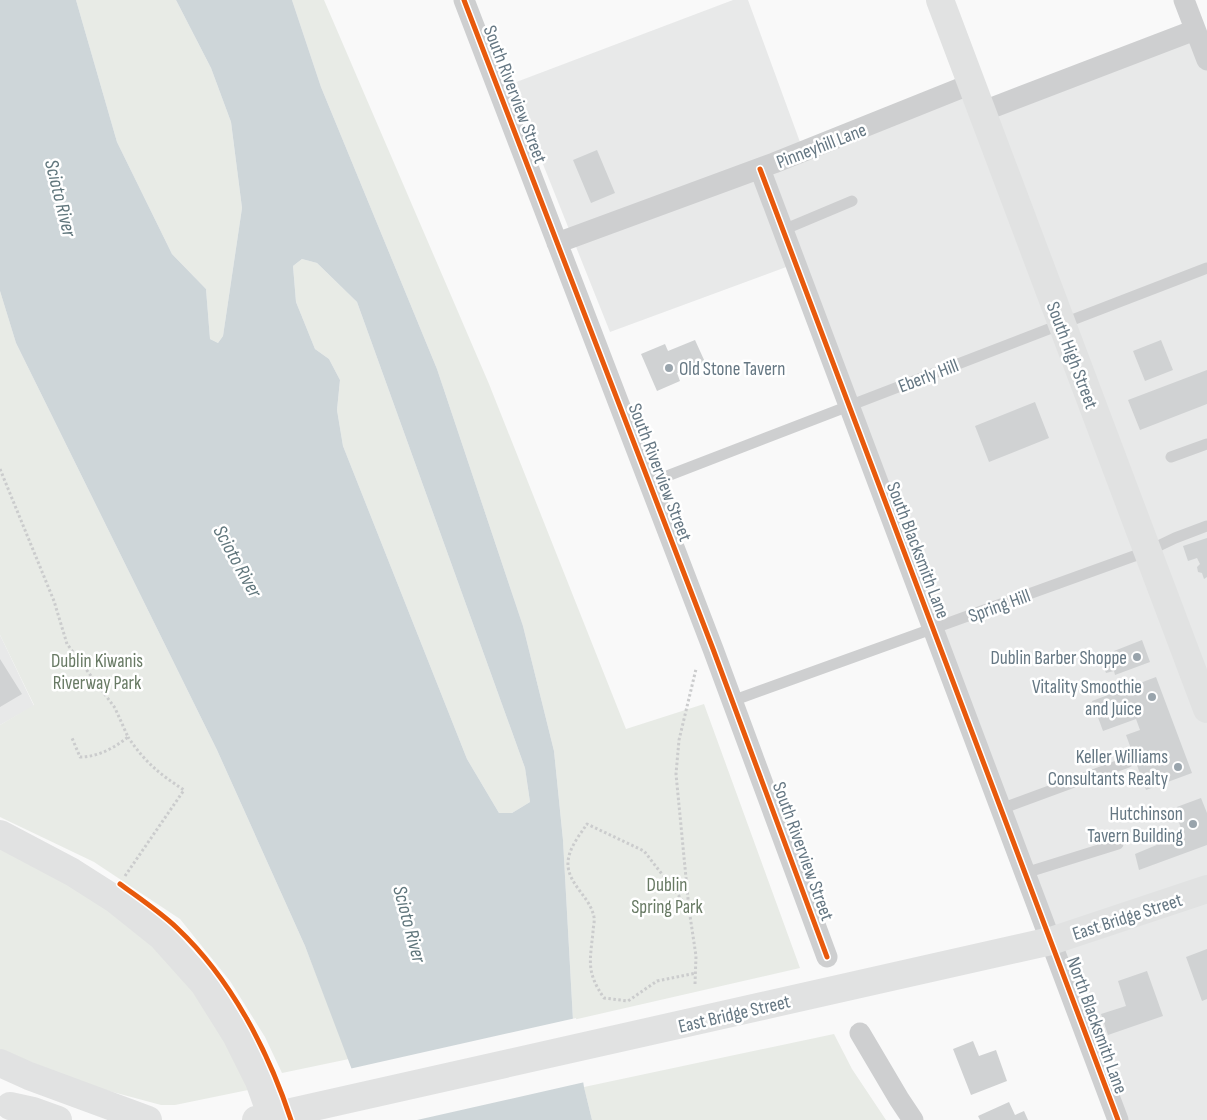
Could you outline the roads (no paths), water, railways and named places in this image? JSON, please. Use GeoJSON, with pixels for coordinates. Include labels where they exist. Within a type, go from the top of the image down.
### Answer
{"type":"FeatureCollection","features":[{"type":"Feature","properties":{"kind":"main road","name":"South High Street"},"geometry":{"type":"LineString","coordinates":[[940,0],[1061,324],[1205,698]]}},
{"type":"Feature","properties":{"kind":"main road"},"geometry":{"type":"LineString","coordinates":[[0,834],[72,872],[116,900],[161,936],[204,984],[236,1035],[259,1081],[274,1120]]}},
{"type":"Feature","properties":{"kind":"main road","name":"East Bridge Street"},"geometry":{"type":"LineString","coordinates":[[256,1120],[1051,941],[1207,889]]}},
{"type":"Feature","properties":{"kind":"main road"},"geometry":{"type":"LineString","coordinates":[[0,1063],[29,1076],[148,1120]]}},
{"type":"Feature","properties":{"kind":"main road"},"geometry":{"type":"LineString","coordinates":[[12,1108],[33,1111],[58,1120]]}},
{"type":"Feature","properties":{"kind":"street","name":"South Riverview Street"},"geometry":{"type":"LineString","coordinates":[[464,0],[713,650],[826,956]]}},
{"type":"Feature","properties":{"kind":"street"},"geometry":{"type":"LineString","coordinates":[[1184,0],[1207,60]]}},
{"type":"Feature","properties":{"kind":"street"},"geometry":{"type":"LineString","coordinates":[[981,112],[1195,30]]}},
{"type":"Feature","properties":{"kind":"street","name":"Pinneyhill Lane"},"geometry":{"type":"LineString","coordinates":[[557,243],[868,127],[971,84]]}},
{"type":"Feature","properties":{"kind":"street","name":"South Blacksmith Lane"},"geometry":{"type":"LineString","coordinates":[[760,168],[1051,941]]}},
{"type":"Feature","properties":{"kind":"street","name":"North Blacksmith Lane"},"geometry":{"type":"LineString","coordinates":[[1051,941],[1118,1120]]}},
{"type":"Feature","properties":{"kind":"street"},"geometry":{"type":"LineString","coordinates":[[860,1033],[913,1120]]}},
{"type":"Feature","properties":{"kind":"lane"},"geometry":{"type":"LineString","coordinates":[[783,230],[852,201]]}},
{"type":"Feature","properties":{"kind":"lane","name":"Eberly Hill"},"geometry":{"type":"LineString","coordinates":[[649,483],[1207,268]]}},
{"type":"Feature","properties":{"kind":"lane"},"geometry":{"type":"LineString","coordinates":[[1171,457],[1207,444]]}},
{"type":"Feature","properties":{"kind":"lane","name":"Spring Hill"},"geometry":{"type":"LineString","coordinates":[[732,701],[1148,551],[1207,526]]}},
{"type":"Feature","properties":{"kind":"lane"},"geometry":{"type":"LineString","coordinates":[[1001,809],[1128,762]]}},
{"type":"Feature","properties":{"kind":"lane"},"geometry":{"type":"LineString","coordinates":[[1025,873],[1118,844]]}},
{"type":"Feature","properties":{"kind":"water","name":"Scioto River"},"geometry":{"type":"Polygon","coordinates":[[[0,0],[76,0],[117,142],[172,254],[206,289],[210,339],[218,343],[223,336],[242,208],[231,122],[211,68],[176,0],[292,0],[321,87],[437,369],[523,626],[554,751],[563,840],[573,1020],[584,1087],[592,1120],[371,1120],[305,946],[217,750],[16,343],[0,291],[0,0]],[[302,259],[293,266],[296,302],[315,349],[329,359],[340,380],[337,410],[343,446],[467,759],[499,813],[512,813],[530,802],[525,768],[357,302],[317,263],[302,259]]]}},
{"type":"Feature","properties":{"kind":"place","name":"Old Stone Tavern"},"geometry":{"type":"Point","coordinates":[669,368]}},
{"type":"Feature","properties":{"kind":"place","name":"Dublin Barber Shoppe"},"geometry":{"type":"Point","coordinates":[1137,657]}},
{"type":"Feature","properties":{"kind":"place","name":"Vitality Smoothie and Juice"},"geometry":{"type":"Point","coordinates":[1152,697]}},
{"type":"Feature","properties":{"kind":"place","name":"Keller Williams Consultants Realty"},"geometry":{"type":"Point","coordinates":[1178,767]}},
{"type":"Feature","properties":{"kind":"place","name":"Hutchinson Tavern Building"},"geometry":{"type":"Point","coordinates":[1193,824]}},
{"type":"Feature","properties":{"kind":"park label","name":"Dublin Kiwanis Riverway Park"},"geometry":{"type":"Point","coordinates":[97,671]}},
{"type":"Feature","properties":{"kind":"park label","name":"Dublin Spring Park"},"geometry":{"type":"Point","coordinates":[667,895]}}]}
